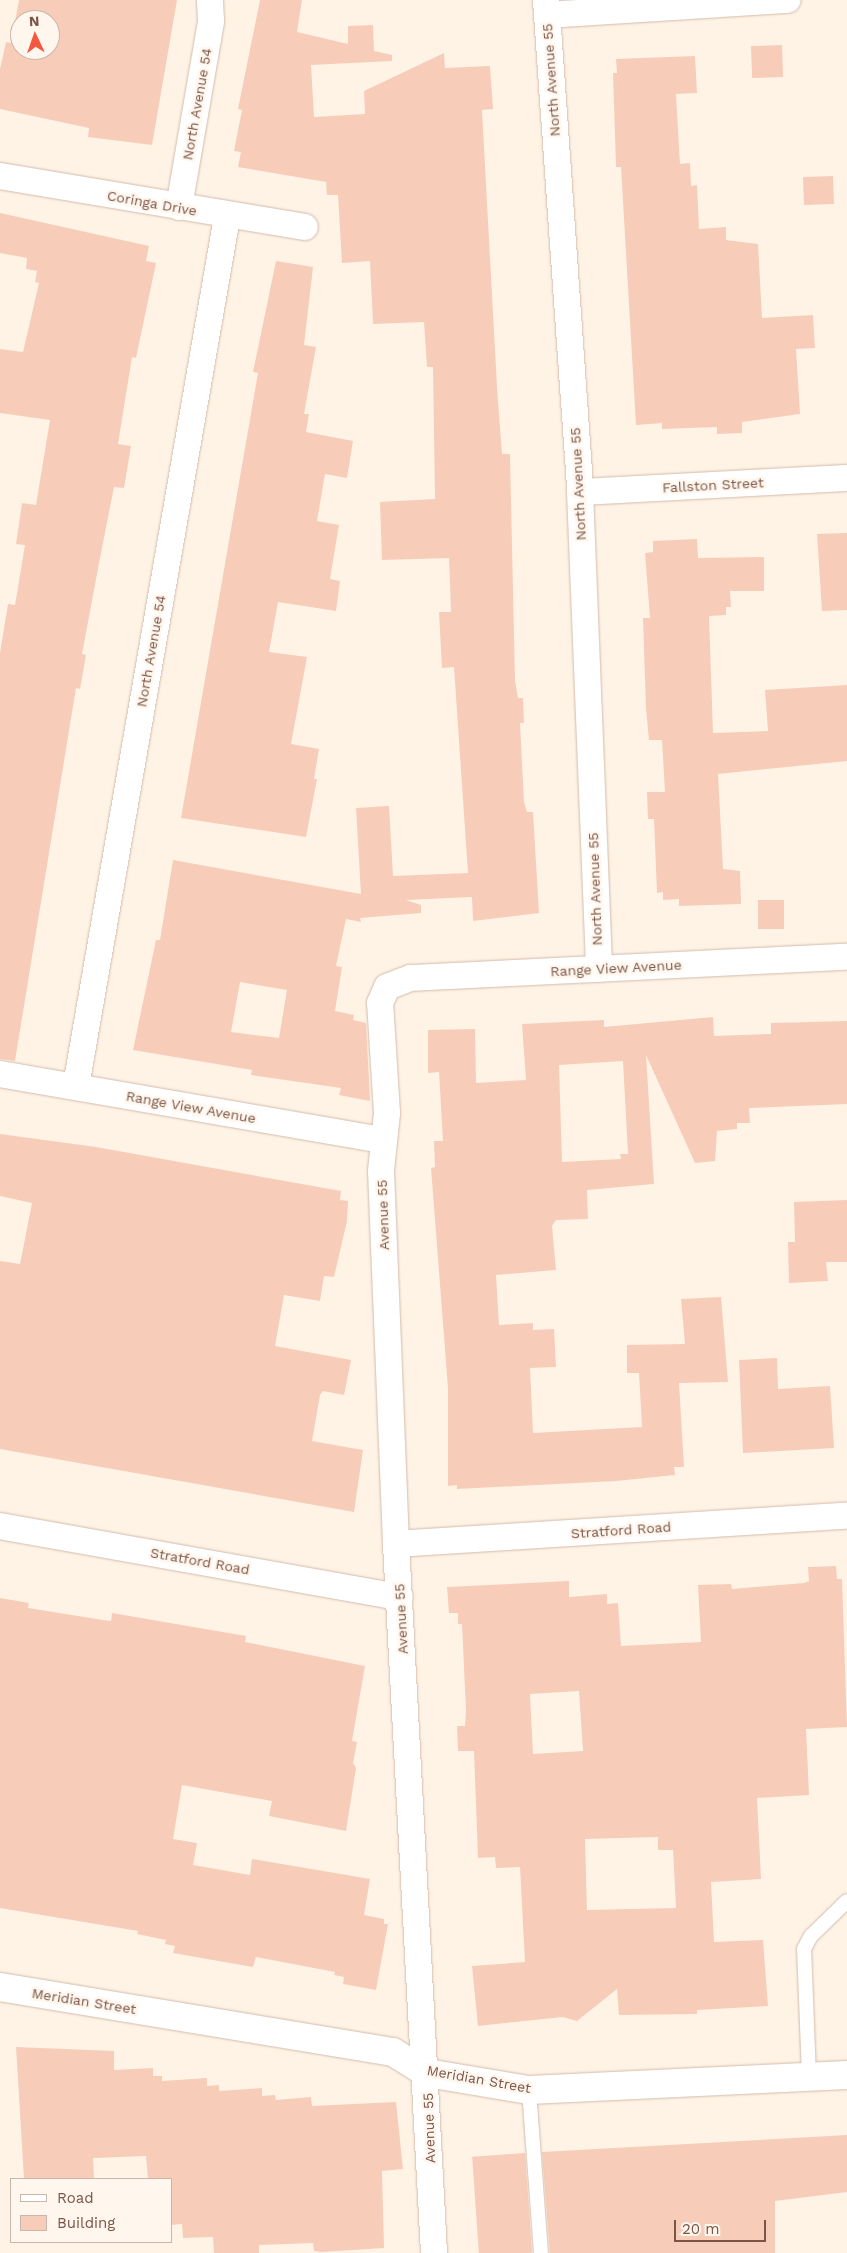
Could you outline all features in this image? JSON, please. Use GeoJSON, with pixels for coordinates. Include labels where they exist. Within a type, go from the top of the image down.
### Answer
{"type":"FeatureCollection","features":[{"type":"Feature","properties":{"kind":"street","name":"North Avenue 54"},"geometry":{"type":"LineString","coordinates":[[179,207],[211,21],[210,0]]}},
{"type":"Feature","properties":{"kind":"street"},"geometry":{"type":"LineString","coordinates":[[546,7],[788,0]]}},
{"type":"Feature","properties":{"kind":"street","name":"North Avenue 55"},"geometry":{"type":"LineString","coordinates":[[546,7],[580,492],[598,970]]}},
{"type":"Feature","properties":{"kind":"street","name":"Coringa Drive"},"geometry":{"type":"LineString","coordinates":[[0,176],[227,217],[305,227]]}},
{"type":"Feature","properties":{"kind":"street","name":"North Avenue 54"},"geometry":{"type":"LineString","coordinates":[[76,1086],[227,217]]}},
{"type":"Feature","properties":{"kind":"street","name":"Fallston Street"},"geometry":{"type":"LineString","coordinates":[[580,492],[847,478]]}},
{"type":"Feature","properties":{"kind":"street","name":"Range View Avenue"},"geometry":{"type":"LineString","coordinates":[[387,987],[411,978],[847,957]]}},
{"type":"Feature","properties":{"kind":"street","name":"Avenue 55"},"geometry":{"type":"LineString","coordinates":[[387,987],[380,1002],[386,1113],[382,1140],[396,1544],[427,2073],[434,2253]]}},
{"type":"Feature","properties":{"kind":"street","name":"Range View Avenue"},"geometry":{"type":"LineString","coordinates":[[0,1074],[382,1140]]}},
{"type":"Feature","properties":{"kind":"street","name":"Stratford Road"},"geometry":{"type":"LineString","coordinates":[[396,1544],[847,1516]]}},
{"type":"Feature","properties":{"kind":"street","name":"Stratford Road"},"geometry":{"type":"LineString","coordinates":[[0,1526],[400,1597]]}},
{"type":"Feature","properties":{"kind":"street","name":"Meridian Street"},"geometry":{"type":"LineString","coordinates":[[0,1987],[393,2052],[427,2073],[529,2090],[847,2075]]}},
{"type":"Feature","properties":{"kind":"lane"},"geometry":{"type":"LineString","coordinates":[[808,2077],[804,1949],[811,1936],[847,1901]]}},
{"type":"Feature","properties":{"kind":"lane"},"geometry":{"type":"LineString","coordinates":[[529,2090],[541,2253]]}},
{"type":"Feature","properties":{"kind":"building"},"geometry":{"type":"Polygon","coordinates":[[[19,0],[177,0],[152,145],[88,137],[89,128],[0,109],[0,69],[6,42],[10,43],[10,60],[60,60],[60,10],[17,10],[19,0]]]}},
{"type":"Feature","properties":{"kind":"building"},"geometry":{"type":"Polygon","coordinates":[[[260,0],[302,0],[297,32],[348,44],[348,26],[373,25],[374,51],[392,55],[392,61],[311,65],[314,117],[365,114],[364,91],[444,53],[445,68],[490,66],[493,109],[482,110],[497,387],[502,454],[510,454],[515,681],[518,698],[523,698],[524,723],[520,723],[524,802],[527,812],[533,812],[539,913],[473,921],[472,897],[406,900],[421,905],[421,913],[360,918],[361,922],[346,919],[336,966],[342,967],[335,1011],[354,1015],[353,1020],[366,1023],[370,1101],[339,1095],[341,1088],[251,1075],[252,1070],[133,1050],[156,940],[160,940],[173,860],[361,894],[356,808],[389,806],[393,876],[468,873],[454,667],[442,668],[439,612],[451,612],[449,558],[382,560],[380,502],[435,499],[433,367],[427,367],[424,322],[373,324],[370,261],[342,263],[338,195],[327,195],[326,182],[238,167],[241,152],[234,151],[242,110],[238,109],[260,0]],[[240,982],[231,1032],[279,1038],[287,990],[240,982]]]}},
{"type":"Feature","properties":{"kind":"building"},"geometry":{"type":"Polygon","coordinates":[[[782,45],[783,77],[752,78],[751,46],[782,45]]]}},
{"type":"Feature","properties":{"kind":"building"},"geometry":{"type":"Polygon","coordinates":[[[695,56],[697,93],[676,94],[680,164],[690,163],[691,186],[697,185],[699,229],[726,227],[726,240],[758,244],[762,318],[813,315],[815,348],[796,349],[800,414],[742,422],[742,433],[717,434],[717,427],[662,429],[662,423],[636,425],[621,167],[616,167],[613,73],[617,73],[616,59],[695,56]]]}},
{"type":"Feature","properties":{"kind":"building"},"geometry":{"type":"Polygon","coordinates":[[[833,176],[834,204],[804,205],[803,177],[833,176]]]}},
{"type":"Feature","properties":{"kind":"building"},"geometry":{"type":"Polygon","coordinates":[[[0,213],[149,246],[146,261],[156,263],[136,358],[132,357],[118,444],[131,446],[124,488],[114,487],[100,558],[82,654],[86,655],[80,689],[76,688],[15,1061],[0,1059],[0,653],[8,604],[15,605],[25,545],[16,544],[22,503],[36,505],[50,420],[0,413],[0,349],[23,352],[39,283],[35,282],[37,271],[26,269],[27,258],[0,253],[0,213]]]}},
{"type":"Feature","properties":{"kind":"building"},"geometry":{"type":"Polygon","coordinates":[[[276,261],[313,267],[304,345],[316,347],[304,414],[309,414],[306,432],[353,441],[347,478],[325,474],[317,521],[339,525],[330,579],[340,581],[336,611],[278,602],[269,652],[307,657],[291,744],[319,749],[314,779],[317,779],[306,837],[181,818],[258,373],[253,372],[276,261]]]}},
{"type":"Feature","properties":{"kind":"building"},"geometry":{"type":"Polygon","coordinates":[[[847,533],[847,610],[822,611],[817,534],[847,533]]]}},
{"type":"Feature","properties":{"kind":"building"},"geometry":{"type":"Polygon","coordinates":[[[697,539],[698,558],[764,557],[764,591],[730,591],[731,607],[726,607],[726,615],[709,616],[713,733],[768,731],[765,690],[847,685],[847,761],[718,774],[723,869],[740,871],[741,904],[679,906],[679,899],[663,900],[663,892],[657,893],[654,819],[648,819],[647,792],[665,792],[662,740],[649,740],[646,708],[643,618],[650,618],[645,553],[653,552],[653,541],[697,539]]]}},
{"type":"Feature","properties":{"kind":"building"},"geometry":{"type":"Polygon","coordinates":[[[758,900],[784,900],[784,929],[758,929],[758,900]]]}},
{"type":"Feature","properties":{"kind":"building"},"geometry":{"type":"Polygon","coordinates":[[[713,1017],[714,1036],[771,1034],[771,1023],[847,1021],[847,1104],[749,1108],[750,1123],[737,1123],[737,1129],[717,1131],[715,1161],[695,1163],[646,1055],[654,1184],[587,1190],[588,1219],[556,1220],[552,1226],[556,1270],[496,1275],[499,1325],[533,1323],[533,1330],[554,1329],[556,1367],[530,1368],[533,1433],[642,1427],[639,1373],[627,1373],[627,1345],[685,1344],[681,1299],[721,1297],[728,1382],[679,1383],[684,1467],[674,1467],[675,1475],[616,1481],[457,1489],[457,1485],[448,1486],[448,1388],[431,1168],[435,1167],[434,1141],[443,1141],[439,1072],[428,1073],[428,1030],[475,1029],[476,1083],[526,1080],[522,1024],[604,1020],[604,1027],[713,1017]],[[623,1061],[559,1065],[562,1162],[621,1159],[620,1154],[628,1154],[623,1061]]]}},
{"type":"Feature","properties":{"kind":"building"},"geometry":{"type":"Polygon","coordinates":[[[0,1134],[96,1147],[341,1191],[340,1200],[348,1201],[347,1221],[334,1277],[324,1276],[320,1301],[284,1295],[275,1346],[351,1360],[344,1395],[323,1391],[320,1395],[312,1441],[363,1450],[354,1512],[0,1449],[0,1261],[20,1264],[32,1203],[0,1196],[0,1134]]]}},
{"type":"Feature","properties":{"kind":"building"},"geometry":{"type":"Polygon","coordinates":[[[847,1200],[847,1262],[826,1262],[828,1281],[789,1283],[788,1242],[795,1242],[794,1202],[847,1200]]]}},
{"type":"Feature","properties":{"kind":"building"},"geometry":{"type":"Polygon","coordinates":[[[777,1358],[778,1389],[830,1386],[834,1448],[743,1453],[739,1360],[777,1358]]]}},
{"type":"Feature","properties":{"kind":"building"},"geometry":{"type":"Polygon","coordinates":[[[836,1566],[837,1579],[842,1579],[847,1727],[806,1729],[809,1795],[757,1798],[761,1879],[711,1882],[714,1942],[763,1940],[768,2006],[697,2010],[697,2014],[619,2015],[617,1989],[577,2021],[563,2017],[478,2026],[472,1966],[525,1962],[520,1867],[496,1868],[495,1857],[478,1858],[474,1751],[458,1751],[457,1726],[465,1726],[466,1711],[462,1624],[458,1624],[458,1613],[449,1613],[447,1587],[569,1581],[569,1597],[607,1594],[607,1604],[618,1603],[621,1646],[701,1642],[698,1585],[731,1584],[732,1589],[804,1583],[809,1581],[808,1567],[836,1566]],[[579,1691],[530,1694],[533,1754],[583,1751],[579,1691]],[[658,1837],[585,1839],[587,1910],[676,1908],[673,1850],[658,1850],[658,1837]]]}},
{"type":"Feature","properties":{"kind":"building"},"geometry":{"type":"Polygon","coordinates":[[[0,1598],[29,1603],[28,1608],[103,1620],[111,1621],[112,1613],[246,1636],[245,1642],[365,1666],[352,1741],[357,1742],[353,1763],[356,1768],[346,1831],[269,1816],[272,1801],[182,1785],[173,1839],[197,1843],[193,1865],[250,1875],[252,1859],[370,1879],[364,1915],[384,1919],[384,1924],[388,1924],[376,1990],[343,1984],[344,1977],[334,1975],[335,1972],[256,1957],[253,1967],[173,1953],[175,1946],[165,1944],[166,1940],[137,1934],[138,1931],[0,1908],[0,1598]]]}},
{"type":"Feature","properties":{"kind":"building"},"geometry":{"type":"Polygon","coordinates":[[[16,2047],[114,2051],[114,2070],[153,2068],[153,2076],[162,2076],[162,2081],[207,2078],[207,2086],[219,2085],[219,2091],[262,2088],[262,2096],[275,2095],[276,2100],[311,2097],[312,2106],[396,2102],[403,2169],[382,2171],[384,2248],[321,2252],[314,2251],[313,2243],[259,2245],[259,2253],[214,2253],[213,2237],[183,2238],[182,2224],[172,2225],[172,2178],[148,2178],[146,2156],[93,2158],[94,2178],[24,2178],[16,2047]]]}},
{"type":"Feature","properties":{"kind":"building"},"geometry":{"type":"Polygon","coordinates":[[[847,2135],[847,2192],[775,2201],[775,2253],[550,2253],[542,2152],[847,2135]]]}},
{"type":"Feature","properties":{"kind":"building"},"geometry":{"type":"Polygon","coordinates":[[[525,2153],[532,2253],[479,2253],[472,2157],[525,2153]]]}}]}
